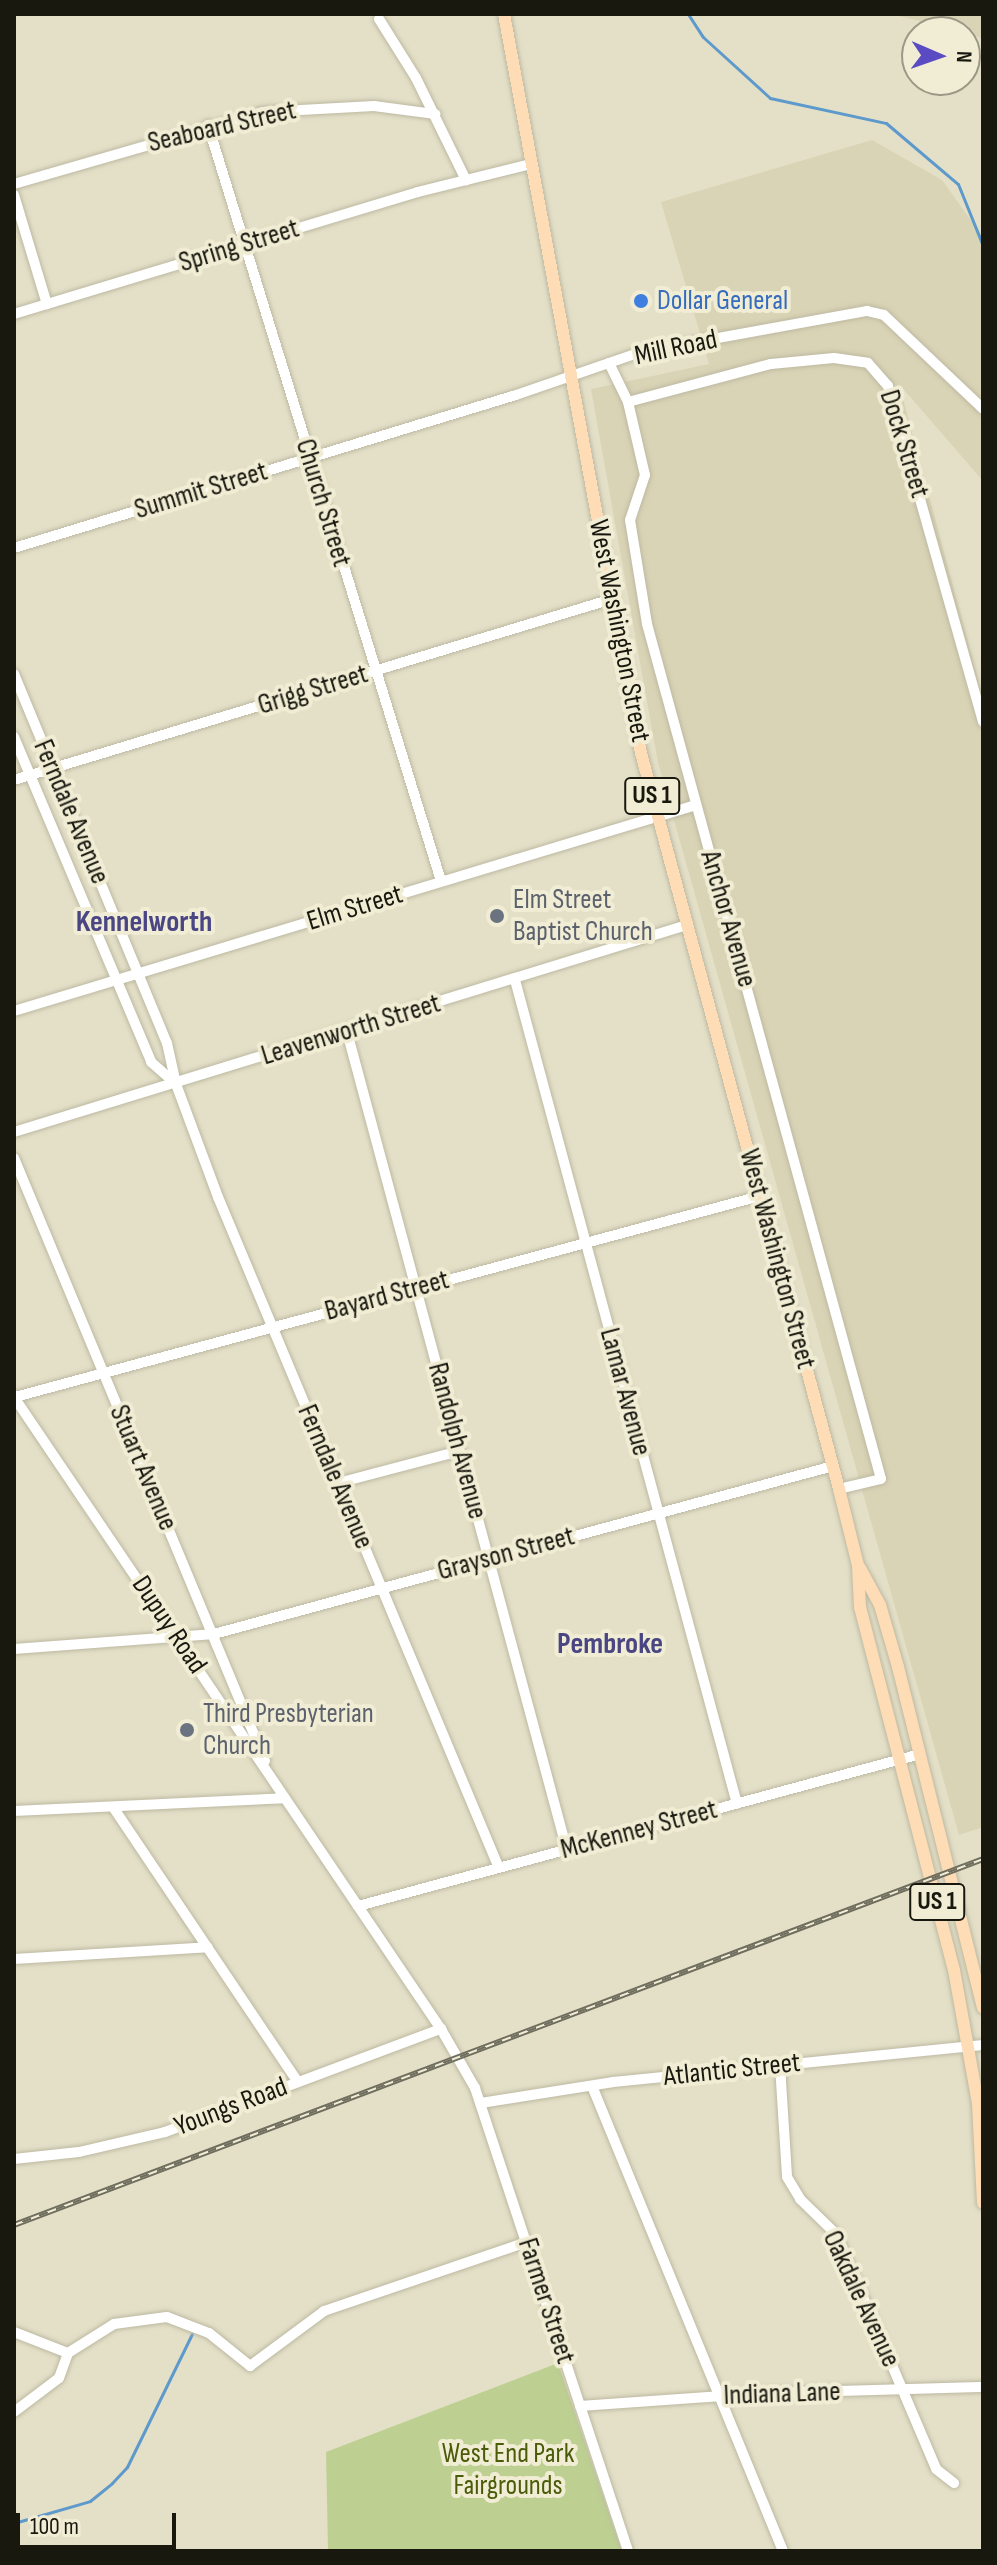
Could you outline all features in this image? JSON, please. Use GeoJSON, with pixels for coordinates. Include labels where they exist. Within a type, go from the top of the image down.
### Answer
{"type":"FeatureCollection","features":[{"type":"Feature","properties":{"kind":"main road","name":"West Washington Street"},"geometry":{"type":"LineString","coordinates":[[504,14],[612,599],[658,816],[839,1489],[858,1565],[860,1607],[977,2045]]}},
{"type":"Feature","properties":{"kind":"main road","name":"West Washington Street"},"geometry":{"type":"LineString","coordinates":[[858,1565],[880,1605],[983,2008]]}},
{"type":"Feature","properties":{"kind":"main road","name":"US 1"},"geometry":{"type":"LineString","coordinates":[[977,2045],[983,2203]]}},
{"type":"Feature","properties":{"kind":"street"},"geometry":{"type":"LineString","coordinates":[[379,19],[435,114],[466,180]]}},
{"type":"Feature","properties":{"kind":"street","name":"Seaboard Street"},"geometry":{"type":"LineString","coordinates":[[14,184],[208,125],[264,112],[334,106],[435,114]]}},
{"type":"Feature","properties":{"kind":"street","name":"Church Street"},"geometry":{"type":"LineString","coordinates":[[208,125],[441,881]]}},
{"type":"Feature","properties":{"kind":"street","name":"Spring Street"},"geometry":{"type":"LineString","coordinates":[[14,314],[245,244],[531,164]]}},
{"type":"Feature","properties":{"kind":"street"},"geometry":{"type":"LineString","coordinates":[[14,195],[47,304]]}},
{"type":"Feature","properties":{"kind":"street","name":"Mill Road"},"geometry":{"type":"LineString","coordinates":[[571,376],[669,345],[867,311],[884,315],[983,409]]}},
{"type":"Feature","properties":{"kind":"street","name":"Dock Street"},"geometry":{"type":"LineString","coordinates":[[628,402],[771,364],[834,358],[868,363],[888,386],[983,722]]}},
{"type":"Feature","properties":{"kind":"street","name":"Anchor Avenue"},"geometry":{"type":"LineString","coordinates":[[609,363],[628,402],[645,475],[630,512],[639,587],[881,1479],[839,1489]]}},
{"type":"Feature","properties":{"kind":"street","name":"Summit Street"},"geometry":{"type":"LineString","coordinates":[[14,548],[571,376]]}},
{"type":"Feature","properties":{"kind":"street","name":"Grigg Street"},"geometry":{"type":"LineString","coordinates":[[14,780],[612,599]]}},
{"type":"Feature","properties":{"kind":"street","name":"Ferndale Avenue"},"geometry":{"type":"LineString","coordinates":[[14,674],[167,1043],[176,1084],[274,1327],[499,1868]]}},
{"type":"Feature","properties":{"kind":"street","name":"Ferndale Avenue"},"geometry":{"type":"LineString","coordinates":[[14,737],[151,1062],[176,1084]]}},
{"type":"Feature","properties":{"kind":"street","name":"Elm Street"},"geometry":{"type":"LineString","coordinates":[[14,1011],[696,805]]}},
{"type":"Feature","properties":{"kind":"street","name":"Leavenworth Street"},"geometry":{"type":"LineString","coordinates":[[14,1132],[687,925]]}},
{"type":"Feature","properties":{"kind":"street","name":"Lamar Avenue"},"geometry":{"type":"LineString","coordinates":[[515,980],[737,1804]]}},
{"type":"Feature","properties":{"kind":"street","name":"Randolph Avenue"},"geometry":{"type":"LineString","coordinates":[[347,1032],[567,1850]]}},
{"type":"Feature","properties":{"kind":"street","name":"Stuart Avenue"},"geometry":{"type":"LineString","coordinates":[[14,1158],[214,1634],[271,1778]]}},
{"type":"Feature","properties":{"kind":"street","name":"Bayard Street"},"geometry":{"type":"LineString","coordinates":[[14,1397],[760,1196]]}},
{"type":"Feature","properties":{"kind":"street","name":"Dupuy Road"},"geometry":{"type":"LineString","coordinates":[[14,1397],[456,2054]]}},
{"type":"Feature","properties":{"kind":"street"},"geometry":{"type":"LineString","coordinates":[[338,1483],[459,1451]]}},
{"type":"Feature","properties":{"kind":"street","name":"Grayson Street"},"geometry":{"type":"LineString","coordinates":[[14,1649],[214,1634],[833,1466]]}},
{"type":"Feature","properties":{"kind":"street","name":"McKenney Street"},"geometry":{"type":"LineString","coordinates":[[358,1906],[920,1754]]}},
{"type":"Feature","properties":{"kind":"street"},"geometry":{"type":"LineString","coordinates":[[14,1811],[285,1798]]}},
{"type":"Feature","properties":{"kind":"street"},"geometry":{"type":"LineString","coordinates":[[113,1807],[297,2081]]}},
{"type":"Feature","properties":{"kind":"street"},"geometry":{"type":"LineString","coordinates":[[14,1959],[208,1947]]}},
{"type":"Feature","properties":{"kind":"street","name":"Youngs Road"},"geometry":{"type":"LineString","coordinates":[[14,2159],[144,2138],[441,2029]]}},
{"type":"Feature","properties":{"kind":"street","name":"Atlantic Street"},"geometry":{"type":"LineString","coordinates":[[481,2103],[592,2086],[977,2045]]}},
{"type":"Feature","properties":{"kind":"street","name":"Farmer Street"},"geometry":{"type":"LineString","coordinates":[[456,2054],[481,2103],[628,2551]]}},
{"type":"Feature","properties":{"kind":"street","name":"Oakdale Avenue"},"geometry":{"type":"LineString","coordinates":[[780,2065],[787,2177],[800,2199],[836,2234],[936,2469],[954,2483]]}},
{"type":"Feature","properties":{"kind":"street"},"geometry":{"type":"LineString","coordinates":[[592,2086],[783,2551]]}},
{"type":"Feature","properties":{"kind":"street"},"geometry":{"type":"LineString","coordinates":[[14,2412],[59,2378],[68,2353],[114,2324],[167,2317],[196,2325],[250,2366],[324,2311],[527,2242]]}},
{"type":"Feature","properties":{"kind":"street"},"geometry":{"type":"LineString","coordinates":[[14,2332],[68,2353]]}},
{"type":"Feature","properties":{"kind":"street","name":"Indiana Lane"},"geometry":{"type":"LineString","coordinates":[[580,2406],[718,2396],[983,2387]]}},
{"type":"Feature","properties":{"kind":"shaded area"},"geometry":{"type":"Polygon","coordinates":[[[891,14],[983,14],[983,39],[981,16],[891,14]]]}},
{"type":"Feature","properties":{"kind":"shaded area"},"geometry":{"type":"Polygon","coordinates":[[[872,140],[942,180],[983,237],[983,481],[899,384],[983,698],[983,1827],[959,1835],[658,763],[591,389],[709,364],[661,202],[872,140]]]}},
{"type":"Feature","properties":{"kind":"green space","name":"West End Park Fairgrounds"},"geometry":{"type":"Polygon","coordinates":[[[558,2363],[622,2551],[328,2551],[326,2452],[558,2363]]]}},
{"type":"Feature","properties":{"kind":"waterway"},"geometry":{"type":"LineString","coordinates":[[688,14],[703,37],[770,98],[886,123],[958,184],[983,246]]}},
{"type":"Feature","properties":{"kind":"waterway"},"geometry":{"type":"LineString","coordinates":[[14,2523],[90,2501],[112,2483],[127,2467],[192,2334]]}},
{"type":"Feature","properties":{"kind":"railway"},"geometry":{"type":"LineString","coordinates":[[14,2225],[983,1859]]}},
{"type":"Feature","properties":{"kind":"place","name":"Dollar General"},"geometry":{"type":"Point","coordinates":[641,301]}},
{"type":"Feature","properties":{"kind":"place","name":"Elm Street Baptist Church"},"geometry":{"type":"Point","coordinates":[497,916]}},
{"type":"Feature","properties":{"kind":"place","name":"Third Presbyterian Church"},"geometry":{"type":"Point","coordinates":[187,1730]}},
{"type":"Feature","properties":{"kind":"district","name":"Kennelworth"},"geometry":{"type":"Point","coordinates":[144,922]}},
{"type":"Feature","properties":{"kind":"district","name":"Pembroke"},"geometry":{"type":"Point","coordinates":[610,1644]}}]}
